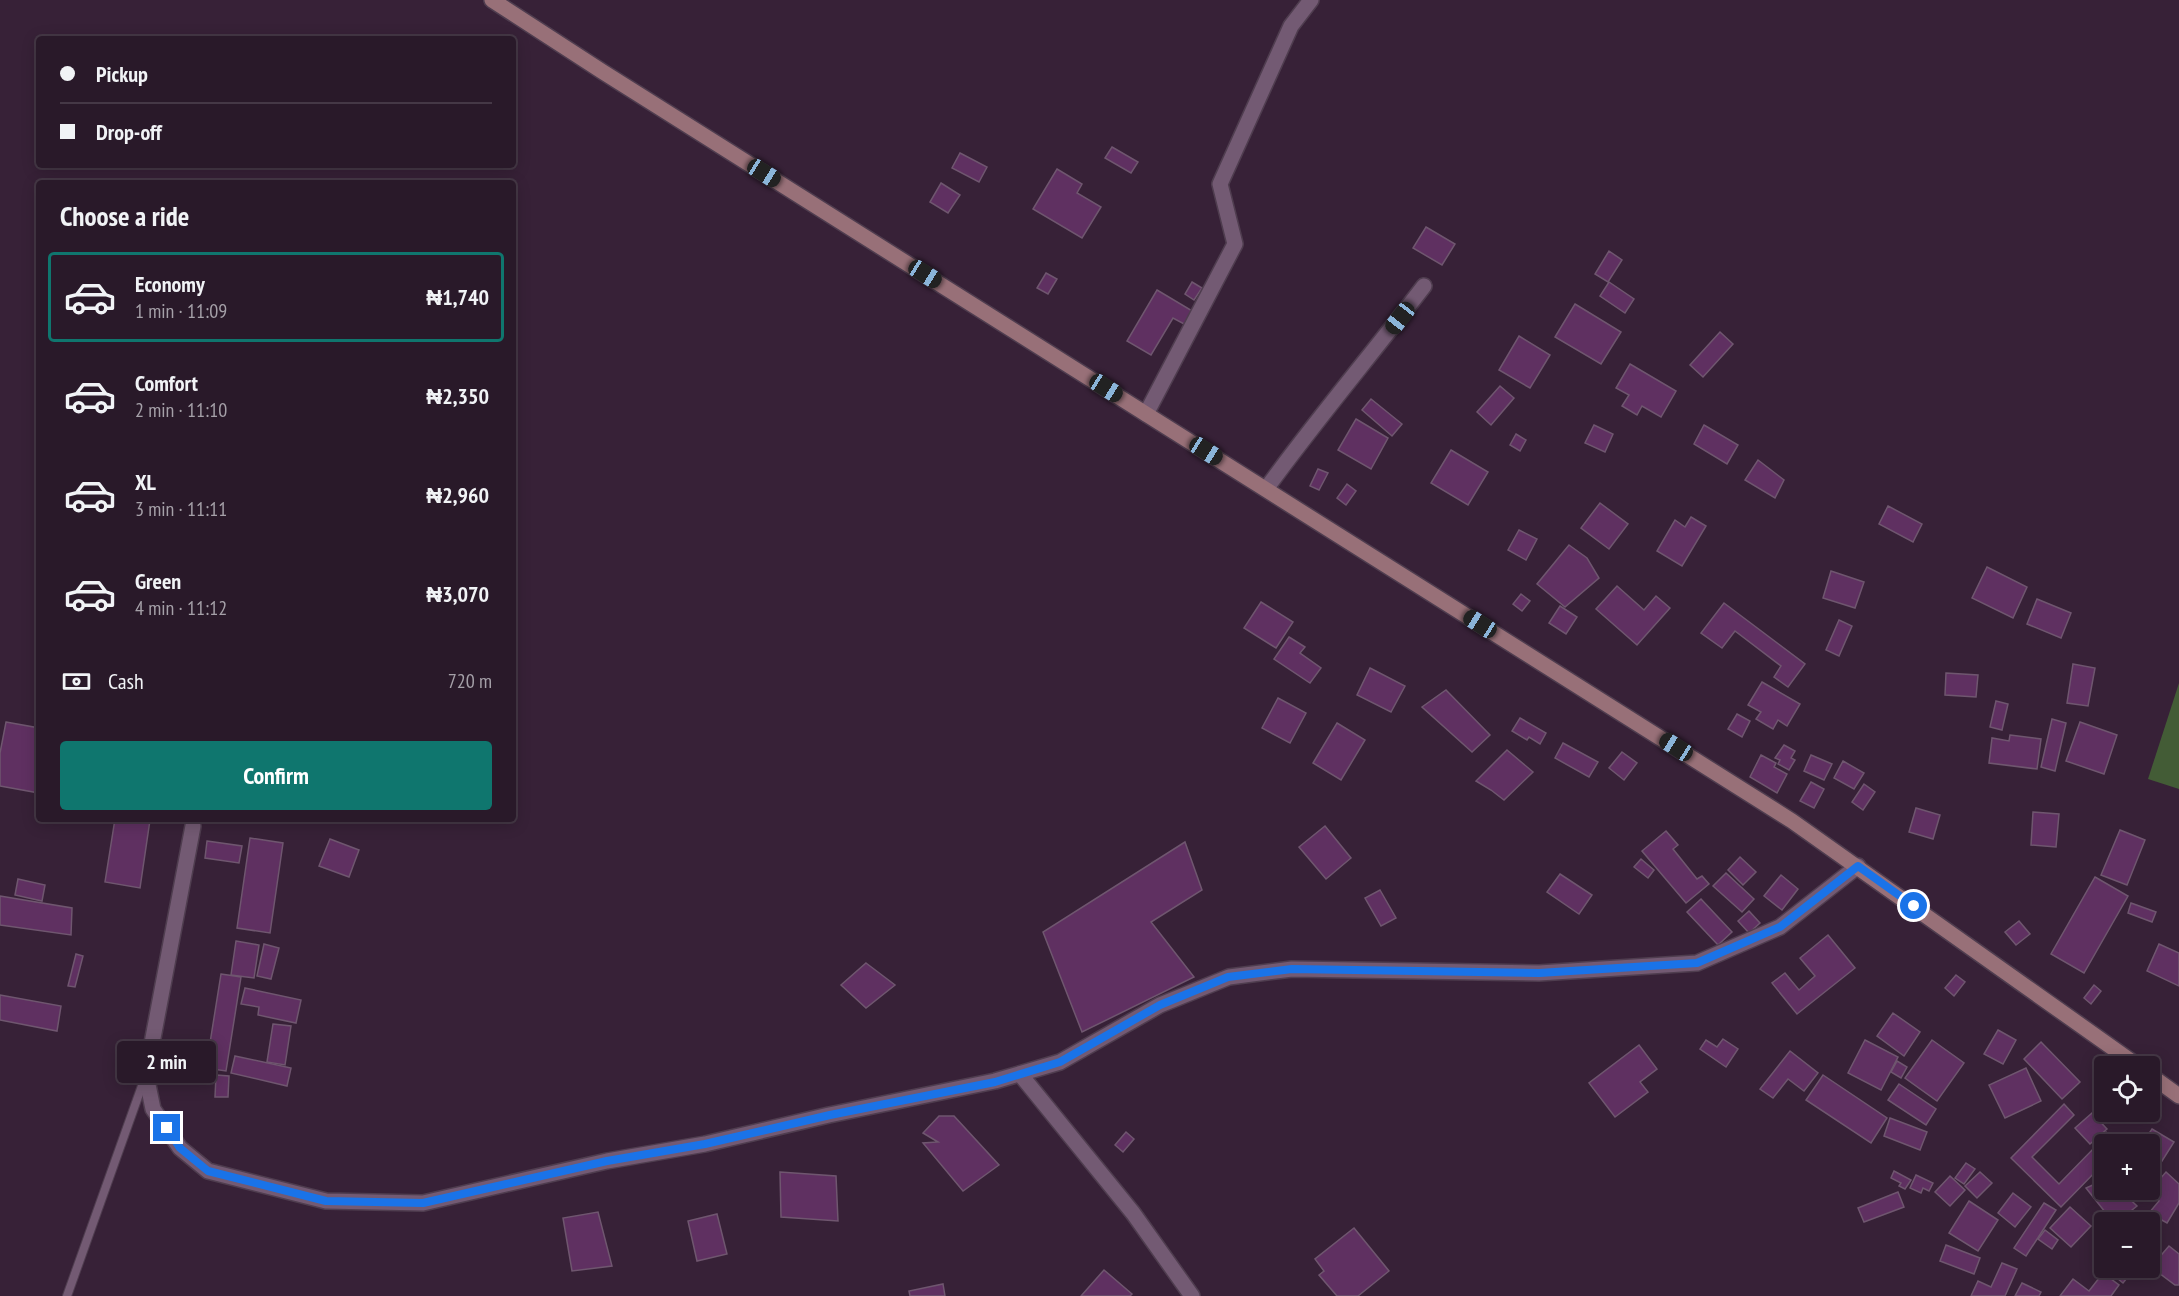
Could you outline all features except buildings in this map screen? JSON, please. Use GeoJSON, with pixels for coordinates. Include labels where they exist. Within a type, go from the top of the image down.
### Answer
{"type":"FeatureCollection","features":[{"type":"Feature","properties":{"kind":"main road"},"geometry":{"type":"LineString","coordinates":[[492,0],[1792,821],[2124,1056]]}},
{"type":"Feature","properties":{"kind":"main road"},"geometry":{"type":"LineString","coordinates":[[2160,1082],[2179,1096]]}},
{"type":"Feature","properties":{"kind":"street"},"geometry":{"type":"LineString","coordinates":[[1146,414],[1235,244],[1220,184],[1291,26],[1311,0]]}},
{"type":"Feature","properties":{"kind":"street"},"geometry":{"type":"LineString","coordinates":[[1266,489],[1310,428],[1363,365],[1424,286]]}},
{"type":"Feature","properties":{"kind":"street"},"geometry":{"type":"LineString","coordinates":[[193,826],[146,1075],[153,1109],[180,1148],[208,1171],[326,1201],[423,1203],[596,1163],[705,1144],[830,1115],[995,1082],[1060,1062],[1160,1005],[1228,977],[1292,969],[1539,973],[1697,963],[1780,927],[1858,866]]}},
{"type":"Feature","properties":{"kind":"street"},"geometry":{"type":"LineString","coordinates":[[1020,1074],[1133,1213],[1192,1296]]}},
{"type":"Feature","properties":{"kind":"lane"},"geometry":{"type":"LineString","coordinates":[[67,1296],[146,1075]]}},
{"type":"Feature","properties":{"kind":"green space"},"geometry":{"type":"Polygon","coordinates":[[[2179,683],[2179,789],[2148,779],[2179,683]]]}},
{"type":"Feature","properties":{"kind":"route"},"geometry":{"type":"LineString","coordinates":[[167,1128],[180,1148],[208,1171],[326,1201],[423,1203],[607,1161],[705,1144],[830,1115],[995,1082],[1060,1062],[1160,1005],[1228,977],[1292,969],[1539,973],[1697,963],[1780,927],[1858,866],[1914,906]]}}]}
